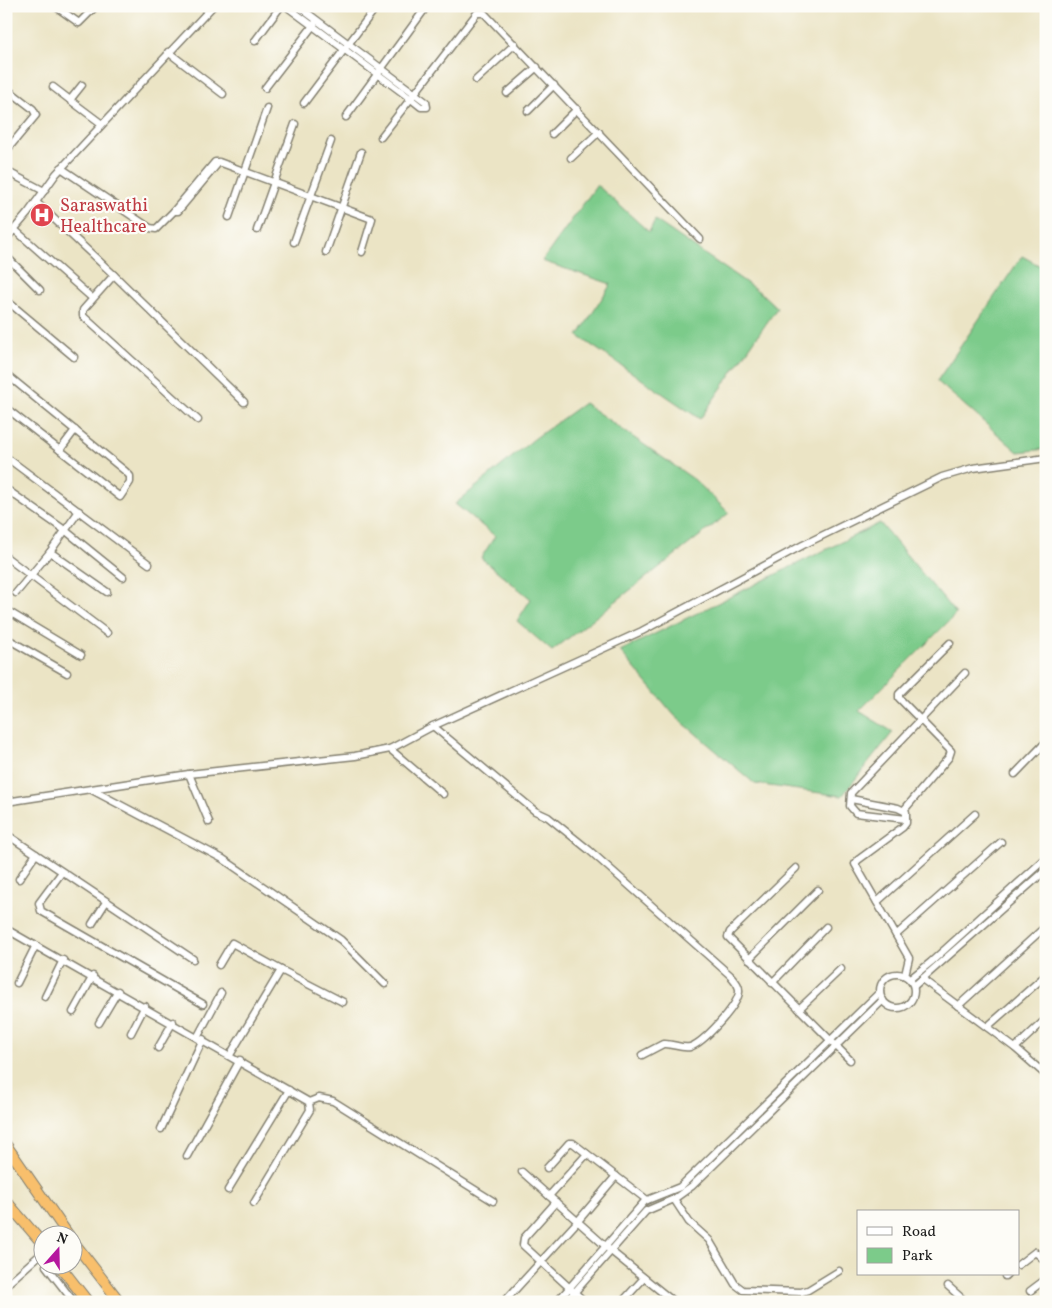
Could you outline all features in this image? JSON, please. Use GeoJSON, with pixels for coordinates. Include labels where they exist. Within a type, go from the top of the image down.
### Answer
{"type":"FeatureCollection","features":[{"type":"Feature","properties":{"kind":"highway"},"geometry":{"type":"LineString","coordinates":[[6,1145],[62,1226]]}},
{"type":"Feature","properties":{"kind":"highway"},"geometry":{"type":"LineString","coordinates":[[6,1201],[32,1231]]}},
{"type":"Feature","properties":{"kind":"highway"},"geometry":{"type":"LineString","coordinates":[[82,1253],[120,1302]]}},
{"type":"Feature","properties":{"kind":"highway"},"geometry":{"type":"LineString","coordinates":[[68,1276],[88,1302]]}},
{"type":"Feature","properties":{"kind":"street"},"geometry":{"type":"LineString","coordinates":[[54,6],[78,23],[96,6]]}},
{"type":"Feature","properties":{"kind":"street"},"geometry":{"type":"LineString","coordinates":[[6,239],[15,230],[61,168],[213,6]]}},
{"type":"Feature","properties":{"kind":"street"},"geometry":{"type":"LineString","coordinates":[[255,41],[281,6]]}},
{"type":"Feature","properties":{"kind":"street"},"geometry":{"type":"LineString","coordinates":[[286,6],[315,23],[413,97]]}},
{"type":"Feature","properties":{"kind":"street"},"geometry":{"type":"LineString","coordinates":[[298,6],[315,23]]}},
{"type":"Feature","properties":{"kind":"street"},"geometry":{"type":"LineString","coordinates":[[304,104],[376,6]]}},
{"type":"Feature","properties":{"kind":"street"},"geometry":{"type":"LineString","coordinates":[[346,117],[427,6]]}},
{"type":"Feature","properties":{"kind":"street"},"geometry":{"type":"LineString","coordinates":[[381,137],[477,13],[488,15],[700,239]]}},
{"type":"Feature","properties":{"kind":"street"},"geometry":{"type":"LineString","coordinates":[[265,88],[315,23]]}},
{"type":"Feature","properties":{"kind":"street"},"geometry":{"type":"LineString","coordinates":[[476,80],[515,44]]}},
{"type":"Feature","properties":{"kind":"street"},"geometry":{"type":"LineString","coordinates":[[168,52],[223,94]]}},
{"type":"Feature","properties":{"kind":"street"},"geometry":{"type":"LineString","coordinates":[[507,93],[537,67]]}},
{"type":"Feature","properties":{"kind":"street"},"geometry":{"type":"LineString","coordinates":[[70,100],[82,85]]}},
{"type":"Feature","properties":{"kind":"street"},"geometry":{"type":"LineString","coordinates":[[528,111],[554,85]]}},
{"type":"Feature","properties":{"kind":"street"},"geometry":{"type":"LineString","coordinates":[[53,87],[102,124]]}},
{"type":"Feature","properties":{"kind":"street"},"geometry":{"type":"LineString","coordinates":[[6,88],[32,109],[36,116],[6,151]]}},
{"type":"Feature","properties":{"kind":"street"},"geometry":{"type":"LineString","coordinates":[[229,217],[267,108]]}},
{"type":"Feature","properties":{"kind":"street"},"geometry":{"type":"LineString","coordinates":[[552,134],[577,109]]}},
{"type":"Feature","properties":{"kind":"street"},"geometry":{"type":"LineString","coordinates":[[258,230],[295,124]]}},
{"type":"Feature","properties":{"kind":"street"},"geometry":{"type":"LineString","coordinates":[[571,158],[598,132]]}},
{"type":"Feature","properties":{"kind":"street"},"geometry":{"type":"LineString","coordinates":[[294,242],[331,141]]}},
{"type":"Feature","properties":{"kind":"street"},"geometry":{"type":"LineString","coordinates":[[326,252],[361,152]]}},
{"type":"Feature","properties":{"kind":"street"},"geometry":{"type":"LineString","coordinates":[[61,168],[150,228],[156,229],[174,211],[215,162],[219,162],[372,219],[362,252]]}},
{"type":"Feature","properties":{"kind":"street"},"geometry":{"type":"LineString","coordinates":[[6,171],[44,192]]}},
{"type":"Feature","properties":{"kind":"street"},"geometry":{"type":"LineString","coordinates":[[36,202],[244,402]]}},
{"type":"Feature","properties":{"kind":"street"},"geometry":{"type":"LineString","coordinates":[[15,230],[92,298]]}},
{"type":"Feature","properties":{"kind":"street"},"geometry":{"type":"LineString","coordinates":[[6,256],[40,290]]}},
{"type":"Feature","properties":{"kind":"street"},"geometry":{"type":"LineString","coordinates":[[114,275],[92,298],[83,310],[83,316],[198,420]]}},
{"type":"Feature","properties":{"kind":"street"},"geometry":{"type":"LineString","coordinates":[[6,300],[74,357]]}},
{"type":"Feature","properties":{"kind":"street"},"geometry":{"type":"LineString","coordinates":[[6,374],[130,476],[130,482],[120,497],[6,408]]}},
{"type":"Feature","properties":{"kind":"street"},"geometry":{"type":"LineString","coordinates":[[60,450],[75,430]]}},
{"type":"Feature","properties":{"kind":"street"},"geometry":{"type":"LineString","coordinates":[[6,457],[149,564]]}},
{"type":"Feature","properties":{"kind":"street"},"geometry":{"type":"LineString","coordinates":[[6,802],[189,774],[355,756],[390,749],[432,726],[642,631],[803,545],[942,477],[974,468],[1046,458]]}},
{"type":"Feature","properties":{"kind":"street"},"geometry":{"type":"LineString","coordinates":[[6,489],[66,531],[123,577]]}},
{"type":"Feature","properties":{"kind":"street"},"geometry":{"type":"LineString","coordinates":[[16,593],[50,552],[79,511]]}},
{"type":"Feature","properties":{"kind":"street"},"geometry":{"type":"LineString","coordinates":[[50,552],[107,592]]}},
{"type":"Feature","properties":{"kind":"street"},"geometry":{"type":"LineString","coordinates":[[6,558],[107,633]]}},
{"type":"Feature","properties":{"kind":"street"},"geometry":{"type":"LineString","coordinates":[[6,610],[81,655]]}},
{"type":"Feature","properties":{"kind":"street"},"geometry":{"type":"LineString","coordinates":[[6,638],[67,673]]}},
{"type":"Feature","properties":{"kind":"street"},"geometry":{"type":"LineString","coordinates":[[904,810],[951,751],[899,698],[899,694],[950,642]]}},
{"type":"Feature","properties":{"kind":"street"},"geometry":{"type":"LineString","coordinates":[[906,819],[856,813],[850,806],[851,793],[965,673]]}},
{"type":"Feature","properties":{"kind":"street"},"geometry":{"type":"LineString","coordinates":[[432,726],[535,811],[548,817],[590,850],[723,969],[738,986],[739,993],[732,1006],[698,1044],[686,1048],[663,1044],[642,1056]]}},
{"type":"Feature","properties":{"kind":"street"},"geometry":{"type":"LineString","coordinates":[[1015,774],[1046,742]]}},
{"type":"Feature","properties":{"kind":"street"},"geometry":{"type":"LineString","coordinates":[[390,749],[443,794]]}},
{"type":"Feature","properties":{"kind":"street"},"geometry":{"type":"LineString","coordinates":[[189,774],[210,822]]}},
{"type":"Feature","properties":{"kind":"street"},"geometry":{"type":"LineString","coordinates":[[92,790],[223,859],[341,940],[385,984]]}},
{"type":"Feature","properties":{"kind":"street"},"geometry":{"type":"LineString","coordinates":[[850,799],[904,810]]}},
{"type":"Feature","properties":{"kind":"street"},"geometry":{"type":"LineString","coordinates":[[904,810],[906,819],[903,827],[856,862],[856,866],[910,961],[907,977]]}},
{"type":"Feature","properties":{"kind":"street"},"geometry":{"type":"LineString","coordinates":[[877,902],[975,814]]}},
{"type":"Feature","properties":{"kind":"street"},"geometry":{"type":"LineString","coordinates":[[7,836],[193,960]]}},
{"type":"Feature","properties":{"kind":"street"},"geometry":{"type":"LineString","coordinates":[[896,935],[1001,842]]}},
{"type":"Feature","properties":{"kind":"street"},"geometry":{"type":"LineString","coordinates":[[19,879],[36,854]]}},
{"type":"Feature","properties":{"kind":"street"},"geometry":{"type":"LineString","coordinates":[[907,977],[931,962],[1046,858]]}},
{"type":"Feature","properties":{"kind":"street"},"geometry":{"type":"LineString","coordinates":[[796,868],[730,932],[730,939],[850,1060]]}},
{"type":"Feature","properties":{"kind":"street"},"geometry":{"type":"LineString","coordinates":[[914,986],[1046,870]]}},
{"type":"Feature","properties":{"kind":"street"},"geometry":{"type":"LineString","coordinates":[[62,872],[40,903],[41,911],[203,1004]]}},
{"type":"Feature","properties":{"kind":"street"},"geometry":{"type":"LineString","coordinates":[[749,959],[818,890]]}},
{"type":"Feature","properties":{"kind":"street"},"geometry":{"type":"LineString","coordinates":[[92,924],[106,902]]}},
{"type":"Feature","properties":{"kind":"street"},"geometry":{"type":"LineString","coordinates":[[958,1006],[1046,926]]}},
{"type":"Feature","properties":{"kind":"street"},"geometry":{"type":"LineString","coordinates":[[772,983],[826,928]]}},
{"type":"Feature","properties":{"kind":"street"},"geometry":{"type":"LineString","coordinates":[[7,930],[93,976],[240,1060],[309,1102]]}},
{"type":"Feature","properties":{"kind":"street"},"geometry":{"type":"LineString","coordinates":[[219,965],[232,943],[343,1002]]}},
{"type":"Feature","properties":{"kind":"street"},"geometry":{"type":"LineString","coordinates":[[17,983],[36,945]]}},
{"type":"Feature","properties":{"kind":"street"},"geometry":{"type":"LineString","coordinates":[[45,997],[63,960]]}},
{"type":"Feature","properties":{"kind":"street"},"geometry":{"type":"LineString","coordinates":[[799,1009],[841,969]]}},
{"type":"Feature","properties":{"kind":"street"},"geometry":{"type":"LineString","coordinates":[[230,1055],[281,970]]}},
{"type":"Feature","properties":{"kind":"street"},"geometry":{"type":"LineString","coordinates":[[897,973],[907,977],[914,986],[914,996],[902,1007],[892,1007],[882,1000],[880,992],[882,981],[886,977],[897,973]]}},
{"type":"Feature","properties":{"kind":"street"},"geometry":{"type":"LineString","coordinates":[[987,1027],[1046,974]]}},
{"type":"Feature","properties":{"kind":"street"},"geometry":{"type":"LineString","coordinates":[[73,1012],[93,976]]}},
{"type":"Feature","properties":{"kind":"street"},"geometry":{"type":"LineString","coordinates":[[922,979],[1015,1048],[1046,1075]]}},
{"type":"Feature","properties":{"kind":"street"},"geometry":{"type":"LineString","coordinates":[[99,1023],[118,991]]}},
{"type":"Feature","properties":{"kind":"street"},"geometry":{"type":"LineString","coordinates":[[609,1249],[647,1200],[680,1187],[829,1039],[880,992]]}},
{"type":"Feature","properties":{"kind":"street"},"geometry":{"type":"LineString","coordinates":[[162,1129],[221,993]]}},
{"type":"Feature","properties":{"kind":"street"},"geometry":{"type":"LineString","coordinates":[[557,1302],[572,1290],[646,1211],[674,1199],[697,1182],[882,1000]]}},
{"type":"Feature","properties":{"kind":"street"},"geometry":{"type":"LineString","coordinates":[[131,1033],[145,1006]]}},
{"type":"Feature","properties":{"kind":"street"},"geometry":{"type":"LineString","coordinates":[[1015,1048],[1046,1019]]}},
{"type":"Feature","properties":{"kind":"street"},"geometry":{"type":"LineString","coordinates":[[158,1048],[173,1022]]}},
{"type":"Feature","properties":{"kind":"street"},"geometry":{"type":"LineString","coordinates":[[187,1156],[240,1060]]}},
{"type":"Feature","properties":{"kind":"street"},"geometry":{"type":"LineString","coordinates":[[1040,1069],[1046,1064]]}},
{"type":"Feature","properties":{"kind":"street"},"geometry":{"type":"LineString","coordinates":[[228,1190],[289,1090]]}},
{"type":"Feature","properties":{"kind":"street"},"geometry":{"type":"LineString","coordinates":[[309,1102],[319,1098],[333,1101],[493,1201]]}},
{"type":"Feature","properties":{"kind":"street"},"geometry":{"type":"LineString","coordinates":[[254,1203],[310,1110],[309,1102]]}},
{"type":"Feature","properties":{"kind":"street"},"geometry":{"type":"LineString","coordinates":[[547,1168],[569,1143],[574,1143],[647,1200]]}},
{"type":"Feature","properties":{"kind":"street"},"geometry":{"type":"LineString","coordinates":[[549,1196],[587,1154]]}},
{"type":"Feature","properties":{"kind":"street"},"geometry":{"type":"LineString","coordinates":[[522,1172],[609,1249],[674,1302]]}},
{"type":"Feature","properties":{"kind":"street"},"geometry":{"type":"LineString","coordinates":[[504,1302],[616,1176]]}},
{"type":"Feature","properties":{"kind":"street"},"geometry":{"type":"LineString","coordinates":[[674,1199],[689,1222],[709,1240],[735,1284],[743,1290],[801,1292],[808,1290],[839,1271]]}},
{"type":"Feature","properties":{"kind":"street"},"geometry":{"type":"LineString","coordinates":[[556,1202],[523,1240],[523,1245],[585,1302]]}},
{"type":"Feature","properties":{"kind":"street"},"geometry":{"type":"LineString","coordinates":[[1020,1263],[1033,1252],[1045,1257]]}},
{"type":"Feature","properties":{"kind":"street"},"geometry":{"type":"LineString","coordinates":[[6,1285],[32,1264]]}},
{"type":"Feature","properties":{"kind":"street"},"geometry":{"type":"LineString","coordinates":[[54,1276],[74,1302]]}},
{"type":"Feature","properties":{"kind":"street"},"geometry":{"type":"LineString","coordinates":[[622,1302],[644,1278]]}},
{"type":"Feature","properties":{"kind":"street"},"geometry":{"type":"LineString","coordinates":[[1030,1291],[1046,1279]]}},
{"type":"Feature","properties":{"kind":"street"},"geometry":{"type":"LineString","coordinates":[[948,1286],[963,1301]]}},
{"type":"Feature","properties":{"kind":"street"},"geometry":{"type":"LineString","coordinates":[[566,1302],[572,1290]]}},
{"type":"Feature","properties":{"kind":"green space"},"geometry":{"type":"Polygon","coordinates":[[[597,185],[649,232],[655,220],[761,293],[777,308],[700,419],[578,336],[611,284],[542,261],[597,185]]]}},
{"type":"Feature","properties":{"kind":"green space"},"geometry":{"type":"Polygon","coordinates":[[[1022,256],[1046,269],[1046,449],[1018,452],[937,381],[1022,256]]]}},
{"type":"Feature","properties":{"kind":"green space"},"geometry":{"type":"Polygon","coordinates":[[[584,403],[695,480],[729,513],[552,651],[517,621],[531,599],[481,558],[495,536],[455,504],[534,439],[584,403]]]}},
{"type":"Feature","properties":{"kind":"green space"},"geometry":{"type":"Polygon","coordinates":[[[880,523],[956,614],[859,711],[893,732],[842,796],[755,784],[675,716],[620,651],[880,523]]]}},
{"type":"Feature","properties":{"kind":"place","name":"Saraswathi Healthcare"},"geometry":{"type":"Point","coordinates":[42,215]}}]}
